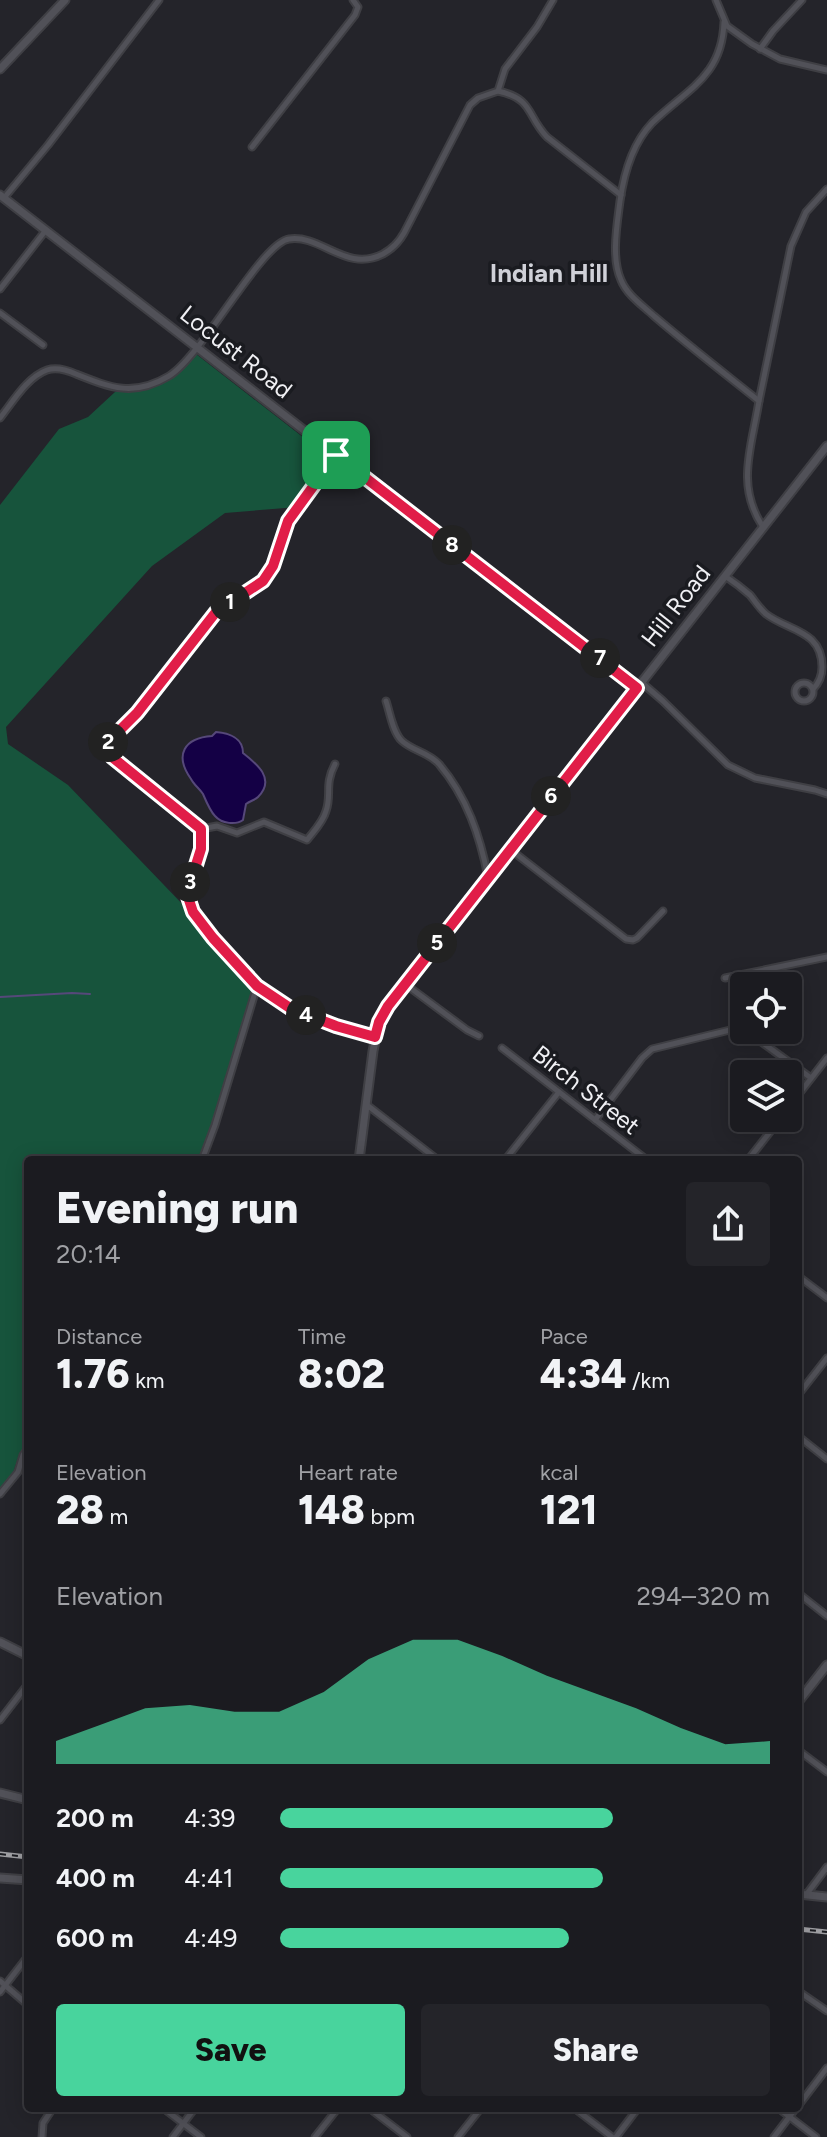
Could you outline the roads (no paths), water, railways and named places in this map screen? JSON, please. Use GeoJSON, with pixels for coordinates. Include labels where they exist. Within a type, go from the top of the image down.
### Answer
{"type":"FeatureCollection","features":[{"type":"Feature","properties":{"kind":"street"},"geometry":{"type":"LineString","coordinates":[[0,69],[65,0]]}},
{"type":"Feature","properties":{"kind":"street"},"geometry":{"type":"LineString","coordinates":[[2,196],[48,145],[159,0]]}},
{"type":"Feature","properties":{"kind":"street"},"geometry":{"type":"LineString","coordinates":[[252,147],[355,15],[358,7],[353,0]]}},
{"type":"Feature","properties":{"kind":"street"},"geometry":{"type":"LineString","coordinates":[[498,91],[509,61],[537,27],[553,0]]}},
{"type":"Feature","properties":{"kind":"street"},"geometry":{"type":"LineString","coordinates":[[716,0],[724,22],[760,49],[794,63],[827,70]]}},
{"type":"Feature","properties":{"kind":"street"},"geometry":{"type":"LineString","coordinates":[[760,49],[802,0]]}},
{"type":"Feature","properties":{"kind":"street"},"geometry":{"type":"LineString","coordinates":[[724,22],[715,64],[651,124],[641,136],[628,163],[617,228],[617,257],[620,279],[625,289],[759,401]]}},
{"type":"Feature","properties":{"kind":"street"},"geometry":{"type":"LineString","coordinates":[[0,418],[31,381],[46,370],[69,371],[115,389],[136,389],[168,377],[197,347],[266,257],[283,240],[301,239],[347,257],[363,259],[378,256],[392,248],[404,233],[470,105],[478,98],[498,91],[523,101],[547,137],[621,195]]}},
{"type":"Feature","properties":{"kind":"street"},"geometry":{"type":"LineString","coordinates":[[763,527],[752,507],[747,487],[748,460],[759,401],[791,246],[806,212],[827,189]]}},
{"type":"Feature","properties":{"kind":"street","name":"Locust Road"},"geometry":{"type":"LineString","coordinates":[[2,196],[639,685]]}},
{"type":"Feature","properties":{"kind":"street"},"geometry":{"type":"LineString","coordinates":[[0,289],[46,230]]}},
{"type":"Feature","properties":{"kind":"street"},"geometry":{"type":"LineString","coordinates":[[0,313],[43,345]]}},
{"type":"Feature","properties":{"kind":"street","name":"Hill Road"},"geometry":{"type":"LineString","coordinates":[[360,1156],[375,1037],[383,1015],[827,446]]}},
{"type":"Feature","properties":{"kind":"street"},"geometry":{"type":"LineString","coordinates":[[335,764],[328,784],[327,809],[307,840],[264,822],[237,833],[217,826],[201,829],[112,757],[107,749],[108,742],[144,704],[216,612],[263,581],[273,566],[288,521],[336,455]]}},
{"type":"Feature","properties":{"kind":"street"},"geometry":{"type":"LineString","coordinates":[[725,576],[745,591],[766,614],[801,631],[812,641],[821,656],[822,670],[813,689]]}},
{"type":"Feature","properties":{"kind":"street"},"geometry":{"type":"LineString","coordinates":[[639,685],[663,701],[728,765],[755,778],[827,794]]}},
{"type":"Feature","properties":{"kind":"street"},"geometry":{"type":"LineString","coordinates":[[386,701],[400,740],[431,757],[461,797],[480,839],[488,877]]}},
{"type":"Feature","properties":{"kind":"street"},"geometry":{"type":"LineString","coordinates":[[201,829],[201,849],[189,887],[189,904],[213,938],[257,986],[290,1008],[375,1037]]}},
{"type":"Feature","properties":{"kind":"street"},"geometry":{"type":"LineString","coordinates":[[510,849],[626,939],[637,938],[663,911]]}},
{"type":"Feature","properties":{"kind":"street"},"geometry":{"type":"LineString","coordinates":[[725,978],[827,957]]}},
{"type":"Feature","properties":{"kind":"street"},"geometry":{"type":"LineString","coordinates":[[405,984],[479,1036]]}},
{"type":"Feature","properties":{"kind":"street"},"geometry":{"type":"LineString","coordinates":[[203,1156],[257,986]]}},
{"type":"Feature","properties":{"kind":"street"},"geometry":{"type":"LineString","coordinates":[[595,1120],[652,1049],[730,1030]]}},
{"type":"Feature","properties":{"kind":"street"},"geometry":{"type":"LineString","coordinates":[[764,1044],[811,1078]]}},
{"type":"Feature","properties":{"kind":"street","name":"Birch Street"},"geometry":{"type":"LineString","coordinates":[[502,1048],[642,1156]]}},
{"type":"Feature","properties":{"kind":"street"},"geometry":{"type":"LineString","coordinates":[[802,1090],[827,1058]]}},
{"type":"Feature","properties":{"kind":"street"},"geometry":{"type":"LineString","coordinates":[[508,1156],[559,1092]]}},
{"type":"Feature","properties":{"kind":"street"},"geometry":{"type":"LineString","coordinates":[[366,1104],[433,1156]]}},
{"type":"Feature","properties":{"kind":"street"},"geometry":{"type":"LineString","coordinates":[[751,1156],[770,1132]]}},
{"type":"Feature","properties":{"kind":"street"},"geometry":{"type":"LineString","coordinates":[[802,1279],[827,1298]]}},
{"type":"Feature","properties":{"kind":"street"},"geometry":{"type":"LineString","coordinates":[[802,1390],[827,1358]]}},
{"type":"Feature","properties":{"kind":"street"},"geometry":{"type":"LineString","coordinates":[[802,1439],[827,1459]]}},
{"type":"Feature","properties":{"kind":"street"},"geometry":{"type":"LineString","coordinates":[[0,1494],[18,1472],[24,1454]]}},
{"type":"Feature","properties":{"kind":"street"},"geometry":{"type":"LineString","coordinates":[[802,1596],[827,1616]]}},
{"type":"Feature","properties":{"kind":"street"},"geometry":{"type":"LineString","coordinates":[[0,1642],[24,1654]]}},
{"type":"Feature","properties":{"kind":"street"},"geometry":{"type":"LineString","coordinates":[[802,1697],[827,1665]]}},
{"type":"Feature","properties":{"kind":"street"},"geometry":{"type":"LineString","coordinates":[[0,1720],[24,1689]]}},
{"type":"Feature","properties":{"kind":"street"},"geometry":{"type":"LineString","coordinates":[[802,1753],[827,1772]]}},
{"type":"Feature","properties":{"kind":"street"},"geometry":{"type":"LineString","coordinates":[[0,1793],[24,1799]]}},
{"type":"Feature","properties":{"kind":"street"},"geometry":{"type":"LineString","coordinates":[[802,1894],[827,1867]]}},
{"type":"Feature","properties":{"kind":"street"},"geometry":{"type":"LineString","coordinates":[[0,1878],[24,1880]]}},
{"type":"Feature","properties":{"kind":"street"},"geometry":{"type":"LineString","coordinates":[[802,1894],[827,1897]]}},
{"type":"Feature","properties":{"kind":"street"},"geometry":{"type":"LineString","coordinates":[[0,1992],[2,1983],[24,1960]]}},
{"type":"Feature","properties":{"kind":"street"},"geometry":{"type":"LineString","coordinates":[[2,1983],[24,2002]]}},
{"type":"Feature","properties":{"kind":"street"},"geometry":{"type":"LineString","coordinates":[[802,1994],[827,2011]]}},
{"type":"Feature","properties":{"kind":"street"},"geometry":{"type":"LineString","coordinates":[[802,2100],[827,2068]]}},
{"type":"Feature","properties":{"kind":"street"},"geometry":{"type":"LineString","coordinates":[[42,2137],[43,2123],[50,2112]]}},
{"type":"Feature","properties":{"kind":"street"},"geometry":{"type":"LineString","coordinates":[[168,2112],[201,2137]]}},
{"type":"Feature","properties":{"kind":"street"},"geometry":{"type":"LineString","coordinates":[[173,2137],[192,2112]]}},
{"type":"Feature","properties":{"kind":"street"},"geometry":{"type":"LineString","coordinates":[[315,2137],[335,2112]]}},
{"type":"Feature","properties":{"kind":"street"},"geometry":{"type":"LineString","coordinates":[[374,2112],[407,2137]]}},
{"type":"Feature","properties":{"kind":"street"},"geometry":{"type":"LineString","coordinates":[[458,2137],[478,2112]]}},
{"type":"Feature","properties":{"kind":"street"},"geometry":{"type":"LineString","coordinates":[[580,2112],[614,2137],[635,2112]]}},
{"type":"Feature","properties":{"kind":"street"},"geometry":{"type":"LineString","coordinates":[[783,2112],[816,2137]]}},
{"type":"Feature","properties":{"kind":"street"},"geometry":{"type":"LineString","coordinates":[[774,2137],[794,2112]]}},
{"type":"Feature","properties":{"kind":"waterway"},"geometry":{"type":"LineString","coordinates":[[0,997],[90,994]]}},
{"type":"Feature","properties":{"kind":"railway"},"geometry":{"type":"LineString","coordinates":[[0,1854],[24,1857]]}},
{"type":"Feature","properties":{"kind":"railway"},"geometry":{"type":"LineString","coordinates":[[802,1929],[827,1932]]}},
{"type":"Feature","properties":{"kind":"district","name":"Indian Hill"},"geometry":{"type":"Point","coordinates":[549,273]}}]}
